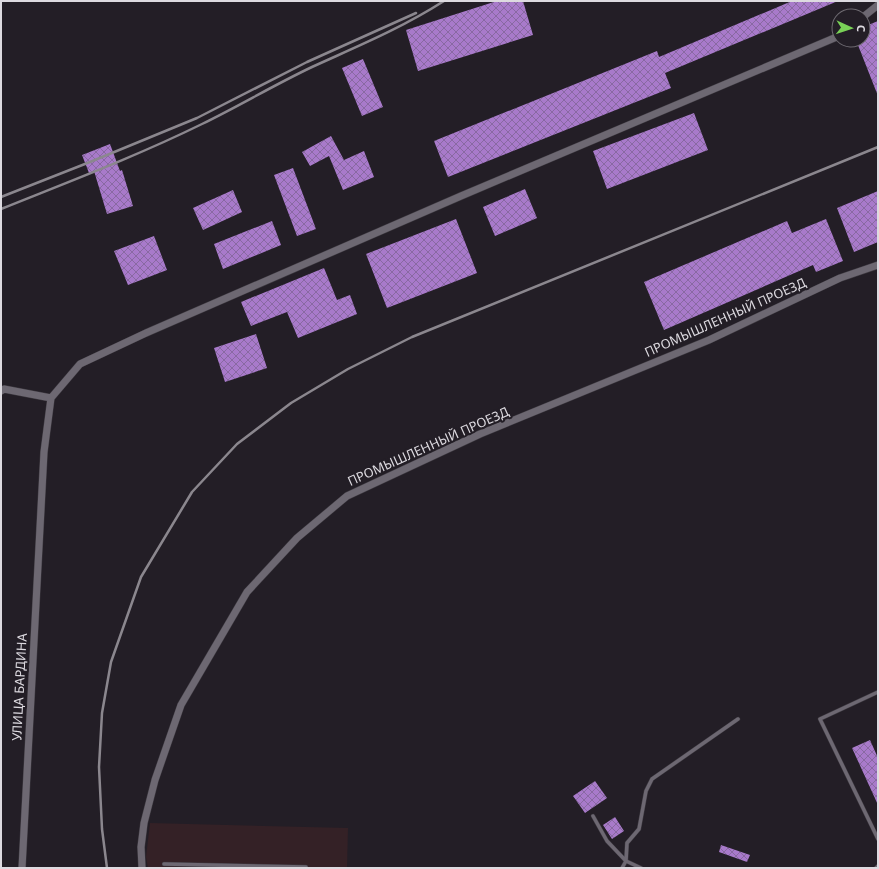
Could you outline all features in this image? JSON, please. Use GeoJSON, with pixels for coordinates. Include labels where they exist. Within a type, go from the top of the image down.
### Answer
{"type":"FeatureCollection","features":[{"type":"Feature","properties":{"kind":"street"},"geometry":{"type":"LineString","coordinates":[[1,391],[4,389],[51,398],[80,364],[139,336],[461,196],[831,39]]}},
{"type":"Feature","properties":{"kind":"street","name":"ПРОМЫШЛЕННЫЙ ПРОЕЗД"},"geometry":{"type":"LineString","coordinates":[[142,868],[141,848],[144,823],[154,780],[181,705],[247,592],[297,538],[347,496],[480,434],[709,340],[840,278],[878,265]]}},
{"type":"Feature","properties":{"kind":"street","name":"УЛИЦА БАРДИНА"},"geometry":{"type":"LineString","coordinates":[[22,868],[44,452],[51,398]]}},
{"type":"Feature","properties":{"kind":"lane"},"geometry":{"type":"LineString","coordinates":[[878,692],[820,718],[878,839]]}},
{"type":"Feature","properties":{"kind":"lane"},"geometry":{"type":"LineString","coordinates":[[622,868],[626,861],[627,843],[639,829],[646,791],[652,779],[738,719]]}},
{"type":"Feature","properties":{"kind":"lane"},"geometry":{"type":"LineString","coordinates":[[593,816],[607,841],[626,861],[641,868]]}},
{"type":"Feature","properties":{"kind":"lane"},"geometry":{"type":"LineString","coordinates":[[164,864],[228,867],[306,867]]}},
{"type":"Feature","properties":{"kind":"shaded area"},"geometry":{"type":"Polygon","coordinates":[[[150,823],[348,828],[347,868],[148,868],[146,857],[150,823]]]}},
{"type":"Feature","properties":{"kind":"building"},"geometry":{"type":"Polygon","coordinates":[[[497,1],[523,1],[533,35],[418,71],[406,30],[497,1]]]}},
{"type":"Feature","properties":{"kind":"building"},"geometry":{"type":"Polygon","coordinates":[[[792,1],[838,1],[665,73],[671,88],[448,177],[434,141],[657,51],[659,57],[792,1]]]}},
{"type":"Feature","properties":{"kind":"building"},"geometry":{"type":"Polygon","coordinates":[[[878,21],[878,96],[859,48],[871,48],[871,24],[878,21]]]}},
{"type":"Feature","properties":{"kind":"building"},"geometry":{"type":"Polygon","coordinates":[[[363,59],[383,107],[362,116],[342,68],[363,59]]]}},
{"type":"Feature","properties":{"kind":"building"},"geometry":{"type":"Polygon","coordinates":[[[694,113],[708,150],[607,189],[593,151],[694,113]]]}},
{"type":"Feature","properties":{"kind":"building"},"geometry":{"type":"Polygon","coordinates":[[[331,136],[344,160],[364,151],[374,177],[343,190],[329,156],[310,166],[302,152],[331,136]]]}},
{"type":"Feature","properties":{"kind":"building"},"geometry":{"type":"Polygon","coordinates":[[[110,144],[120,171],[122,170],[133,206],[107,214],[94,171],[89,173],[82,155],[110,144]]]}},
{"type":"Feature","properties":{"kind":"building"},"geometry":{"type":"Polygon","coordinates":[[[293,168],[316,229],[297,236],[274,175],[293,168]]]}},
{"type":"Feature","properties":{"kind":"building"},"geometry":{"type":"Polygon","coordinates":[[[525,189],[537,218],[495,236],[483,207],[525,189]]]}},
{"type":"Feature","properties":{"kind":"building"},"geometry":{"type":"Polygon","coordinates":[[[233,190],[242,212],[203,230],[193,208],[233,190]]]}},
{"type":"Feature","properties":{"kind":"building"},"geometry":{"type":"Polygon","coordinates":[[[878,191],[878,242],[854,252],[837,208],[878,191]]]}},
{"type":"Feature","properties":{"kind":"building"},"geometry":{"type":"Polygon","coordinates":[[[456,219],[477,273],[387,308],[366,254],[456,219]]]}},
{"type":"Feature","properties":{"kind":"building"},"geometry":{"type":"Polygon","coordinates":[[[826,219],[843,261],[816,272],[813,265],[664,330],[644,282],[787,221],[792,233],[826,219]]]}},
{"type":"Feature","properties":{"kind":"building"},"geometry":{"type":"Polygon","coordinates":[[[272,221],[281,245],[223,269],[214,244],[272,221]]]}},
{"type":"Feature","properties":{"kind":"building"},"geometry":{"type":"Polygon","coordinates":[[[154,236],[167,270],[128,285],[114,251],[154,236]]]}},
{"type":"Feature","properties":{"kind":"building"},"geometry":{"type":"Polygon","coordinates":[[[324,268],[337,300],[350,295],[357,314],[298,338],[287,312],[251,326],[241,302],[324,268]]]}},
{"type":"Feature","properties":{"kind":"building"},"geometry":{"type":"Polygon","coordinates":[[[256,334],[267,368],[225,382],[214,348],[256,334]]]}},
{"type":"Feature","properties":{"kind":"building"},"geometry":{"type":"Polygon","coordinates":[[[870,740],[878,758],[878,805],[852,748],[870,740]]]}},
{"type":"Feature","properties":{"kind":"building"},"geometry":{"type":"Polygon","coordinates":[[[595,781],[607,798],[585,813],[573,796],[595,781]]]}},
{"type":"Feature","properties":{"kind":"building"},"geometry":{"type":"Polygon","coordinates":[[[615,817],[624,831],[612,839],[603,825],[615,817]]]}},
{"type":"Feature","properties":{"kind":"building"},"geometry":{"type":"Polygon","coordinates":[[[721,845],[750,855],[747,862],[719,852],[721,845]]]}},
{"type":"Feature","properties":{"kind":"railway"},"geometry":{"type":"LineString","coordinates":[[1,209],[177,136],[312,67],[395,29],[444,1]]}},
{"type":"Feature","properties":{"kind":"railway"},"geometry":{"type":"LineString","coordinates":[[1,197],[197,118],[307,62],[416,13]]}},
{"type":"Feature","properties":{"kind":"railway"},"geometry":{"type":"LineString","coordinates":[[107,868],[102,829],[99,767],[102,713],[111,662],[141,577],[192,492],[237,444],[291,403],[348,369],[412,337],[878,147]]}}]}
